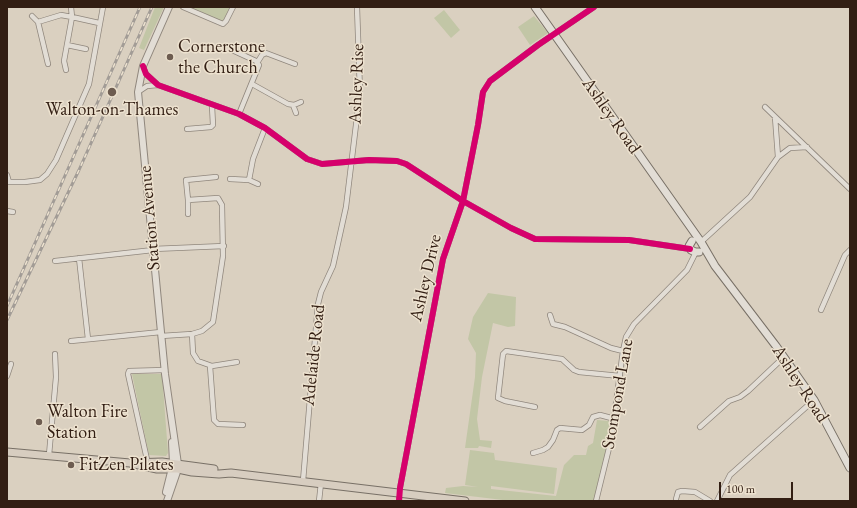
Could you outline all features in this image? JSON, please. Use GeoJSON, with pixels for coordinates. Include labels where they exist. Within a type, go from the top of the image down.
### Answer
{"type":"FeatureCollection","features":[{"type":"Feature","properties":{"kind":"main road","name":"Ashley Road"},"geometry":{"type":"LineString","coordinates":[[535,7],[687,224],[696,246],[715,266],[814,400],[850,468]]}},
{"type":"Feature","properties":{"kind":"main road"},"geometry":{"type":"LineString","coordinates":[[7,452],[220,470],[226,473],[465,501]]}},
{"type":"Feature","properties":{"kind":"street"},"geometry":{"type":"LineString","coordinates":[[66,70],[64,61],[72,18],[71,7]]}},
{"type":"Feature","properties":{"kind":"street"},"geometry":{"type":"LineString","coordinates":[[7,175],[8,182],[40,180],[47,174],[56,160],[89,84],[93,70],[99,22],[103,7]]}},
{"type":"Feature","properties":{"kind":"street","name":"Station Avenue"},"geometry":{"type":"LineString","coordinates":[[165,501],[175,466],[171,439],[173,434],[161,334],[138,92],[143,66],[169,7]]}},
{"type":"Feature","properties":{"kind":"street"},"geometry":{"type":"LineString","coordinates":[[184,7],[223,24],[233,7]]}},
{"type":"Feature","properties":{"kind":"street","name":"Ashley Rise"},"geometry":{"type":"LineString","coordinates":[[351,162],[360,92],[357,7]]}},
{"type":"Feature","properties":{"kind":"street","name":"Ashley Drive"},"geometry":{"type":"LineString","coordinates":[[399,501],[443,259],[463,201],[483,92],[490,81],[594,7]]}},
{"type":"Feature","properties":{"kind":"street"},"geometry":{"type":"LineString","coordinates":[[38,22],[61,15],[99,22]]}},
{"type":"Feature","properties":{"kind":"street"},"geometry":{"type":"LineString","coordinates":[[32,16],[38,22],[48,64]]}},
{"type":"Feature","properties":{"kind":"street"},"geometry":{"type":"LineString","coordinates":[[67,45],[86,49]]}},
{"type":"Feature","properties":{"kind":"street"},"geometry":{"type":"LineString","coordinates":[[232,50],[257,63]]}},
{"type":"Feature","properties":{"kind":"street"},"geometry":{"type":"LineString","coordinates":[[239,114],[258,69],[259,65],[257,63],[262,54],[266,53],[294,64]]}},
{"type":"Feature","properties":{"kind":"street"},"geometry":{"type":"LineString","coordinates":[[143,66],[146,74],[158,85],[212,106],[239,114],[265,128],[301,155],[313,162],[333,164],[369,160],[396,161],[406,164],[463,201],[511,228],[535,239],[558,241],[629,240],[677,248],[696,246],[750,197],[778,157],[790,148],[807,148]]}},
{"type":"Feature","properties":{"kind":"street"},"geometry":{"type":"LineString","coordinates":[[252,84],[288,104],[294,105],[301,102]]}},
{"type":"Feature","properties":{"kind":"street"},"geometry":{"type":"LineString","coordinates":[[138,92],[147,86],[158,85]]}},
{"type":"Feature","properties":{"kind":"street"},"geometry":{"type":"LineString","coordinates":[[294,105],[296,112]]}},
{"type":"Feature","properties":{"kind":"street"},"geometry":{"type":"LineString","coordinates":[[187,129],[211,127],[213,124],[212,106]]}},
{"type":"Feature","properties":{"kind":"street"},"geometry":{"type":"LineString","coordinates":[[765,107],[849,187]]}},
{"type":"Feature","properties":{"kind":"street"},"geometry":{"type":"LineString","coordinates":[[775,117],[778,157]]}},
{"type":"Feature","properties":{"kind":"street"},"geometry":{"type":"LineString","coordinates":[[249,180],[253,159],[265,128]]}},
{"type":"Feature","properties":{"kind":"street","name":"Adelaide Road"},"geometry":{"type":"LineString","coordinates":[[303,481],[318,304],[321,292],[333,266],[337,249],[346,207],[351,162]]}},
{"type":"Feature","properties":{"kind":"street"},"geometry":{"type":"LineString","coordinates":[[188,214],[186,180],[216,177]]}},
{"type":"Feature","properties":{"kind":"street"},"geometry":{"type":"LineString","coordinates":[[230,179],[249,180],[258,184]]}},
{"type":"Feature","properties":{"kind":"street"},"geometry":{"type":"LineString","coordinates":[[71,341],[161,334],[192,334],[202,331],[214,322],[218,301],[224,246],[222,205],[218,198],[188,200]]}},
{"type":"Feature","properties":{"kind":"street"},"geometry":{"type":"LineString","coordinates":[[55,261],[153,250],[224,246]]}},
{"type":"Feature","properties":{"kind":"street","name":"Stompond Lane"},"geometry":{"type":"LineString","coordinates":[[596,501],[615,419],[626,337],[634,324],[687,270],[692,262],[696,246]]}},
{"type":"Feature","properties":{"kind":"street"},"geometry":{"type":"LineString","coordinates":[[821,310],[845,255],[850,250]]}},
{"type":"Feature","properties":{"kind":"street"},"geometry":{"type":"LineString","coordinates":[[79,258],[88,339]]}},
{"type":"Feature","properties":{"kind":"street"},"geometry":{"type":"LineString","coordinates":[[550,315],[553,324],[565,327],[611,348],[623,351]]}},
{"type":"Feature","properties":{"kind":"street"},"geometry":{"type":"LineString","coordinates":[[192,334],[195,358],[210,366],[237,362]]}},
{"type":"Feature","properties":{"kind":"street"},"geometry":{"type":"LineString","coordinates":[[535,407],[505,401],[498,398],[503,354],[506,351],[562,359],[574,370],[579,372],[620,376]]}},
{"type":"Feature","properties":{"kind":"street"},"geometry":{"type":"LineString","coordinates":[[49,455],[56,377],[55,354]]}},
{"type":"Feature","properties":{"kind":"street"},"geometry":{"type":"LineString","coordinates":[[700,427],[729,401],[748,391],[784,358]]}},
{"type":"Feature","properties":{"kind":"street"},"geometry":{"type":"LineString","coordinates":[[7,376],[11,364]]}},
{"type":"Feature","properties":{"kind":"street"},"geometry":{"type":"LineString","coordinates":[[210,366],[214,420],[218,424],[243,424]]}},
{"type":"Feature","properties":{"kind":"street"},"geometry":{"type":"LineString","coordinates":[[148,464],[128,374],[129,371],[165,370]]}},
{"type":"Feature","properties":{"kind":"street"},"geometry":{"type":"LineString","coordinates":[[717,501],[730,475],[814,400]]}},
{"type":"Feature","properties":{"kind":"street"},"geometry":{"type":"LineString","coordinates":[[533,453],[548,447],[557,430],[560,428],[582,430],[589,425],[593,417],[600,415],[615,419]]}},
{"type":"Feature","properties":{"kind":"street"},"geometry":{"type":"LineString","coordinates":[[319,501],[321,483]]}},
{"type":"Feature","properties":{"kind":"street"},"geometry":{"type":"LineString","coordinates":[[676,499],[678,492],[682,491],[695,492],[710,501]]}},
{"type":"Feature","properties":{"kind":"green space"},"geometry":{"type":"Polygon","coordinates":[[[155,7],[164,7],[144,50],[139,48],[155,7]]]}},
{"type":"Feature","properties":{"kind":"green space"},"geometry":{"type":"Polygon","coordinates":[[[189,7],[231,7],[223,22],[189,7]]]}},
{"type":"Feature","properties":{"kind":"green space"},"geometry":{"type":"Polygon","coordinates":[[[444,10],[460,30],[451,38],[434,18],[444,10]]]}},
{"type":"Feature","properties":{"kind":"green space"},"geometry":{"type":"Polygon","coordinates":[[[534,16],[548,33],[530,45],[518,27],[534,16]]]}},
{"type":"Feature","properties":{"kind":"green space"},"geometry":{"type":"Polygon","coordinates":[[[488,293],[516,297],[515,326],[508,327],[493,323],[482,377],[477,419],[480,440],[492,441],[491,448],[479,446],[478,448],[465,448],[475,377],[476,353],[468,339],[473,317],[488,293]]]}},
{"type":"Feature","properties":{"kind":"green space"},"geometry":{"type":"Polygon","coordinates":[[[132,374],[162,374],[168,453],[166,456],[149,455],[132,374]]]}},
{"type":"Feature","properties":{"kind":"green space"},"geometry":{"type":"Polygon","coordinates":[[[597,420],[609,421],[611,440],[596,501],[511,501],[445,493],[446,488],[463,486],[478,487],[465,485],[470,450],[494,453],[495,460],[557,468],[554,494],[491,486],[491,489],[556,496],[564,465],[574,455],[586,455],[588,446],[593,443],[597,420]]]}},
{"type":"Feature","properties":{"kind":"railway"},"geometry":{"type":"LineString","coordinates":[[7,306],[140,7]]}},
{"type":"Feature","properties":{"kind":"railway"},"geometry":{"type":"LineString","coordinates":[[7,320],[79,170],[152,7]]}},
{"type":"Feature","properties":{"kind":"cycle path"},"geometry":{"type":"LineString","coordinates":[[399,501],[400,488],[443,259],[463,201],[483,92],[490,81],[538,45],[594,7]]}},
{"type":"Feature","properties":{"kind":"cycle path"},"geometry":{"type":"LineString","coordinates":[[143,66],[146,74],[158,85],[239,114],[265,128],[307,159],[322,164],[369,160],[397,161],[406,164],[463,201],[511,228],[535,239],[629,240],[690,249]]}},
{"type":"Feature","properties":{"kind":"place","name":"Cornerstone the Church"},"geometry":{"type":"Point","coordinates":[170,57]}},
{"type":"Feature","properties":{"kind":"place","name":"Walton-on-Thames"},"geometry":{"type":"Point","coordinates":[112,92]}},
{"type":"Feature","properties":{"kind":"place","name":"Walton Fire Station"},"geometry":{"type":"Point","coordinates":[39,422]}},
{"type":"Feature","properties":{"kind":"place","name":"FitZen Pilates"},"geometry":{"type":"Point","coordinates":[71,465]}}]}
